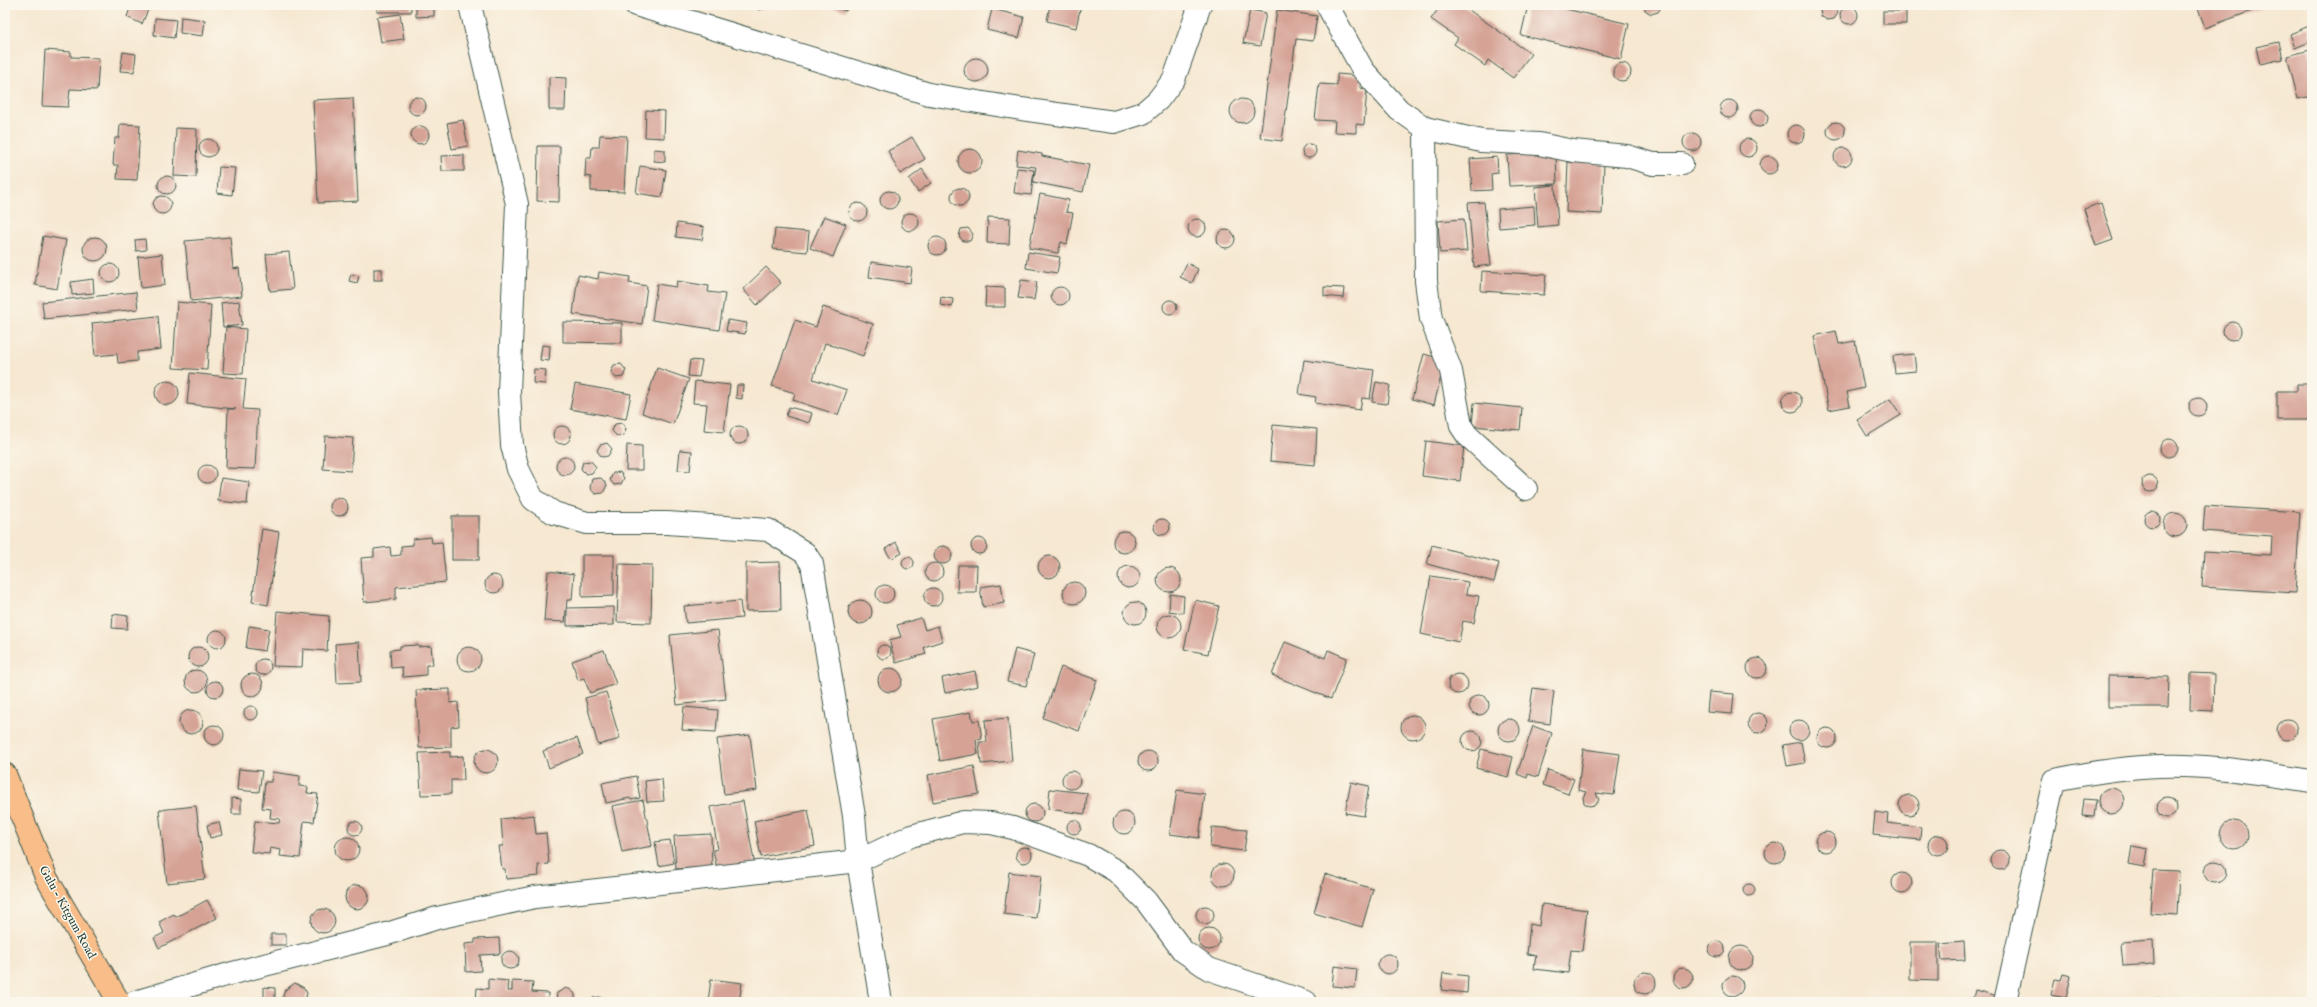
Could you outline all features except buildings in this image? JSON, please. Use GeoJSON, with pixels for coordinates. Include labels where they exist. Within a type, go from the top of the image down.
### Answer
{"type":"FeatureCollection","features":[{"type":"Feature","properties":{"kind":"main road","name":"Gulu - Kitgum Road"},"geometry":{"type":"LineString","coordinates":[[5,774],[46,877],[119,1002]]}},
{"type":"Feature","properties":{"kind":"street"},"geometry":{"type":"LineString","coordinates":[[470,5],[517,204],[509,392],[512,445],[518,469],[533,499],[554,513],[587,523],[667,523],[768,530],[805,553],[812,564],[854,816],[858,861],[881,1002]]}},
{"type":"Feature","properties":{"kind":"street"},"geometry":{"type":"LineString","coordinates":[[636,5],[930,94],[1114,122],[1143,113],[1158,100],[1174,78],[1200,5]]}},
{"type":"Feature","properties":{"kind":"street"},"geometry":{"type":"LineString","coordinates":[[1327,5],[1363,70],[1399,110],[1425,128],[1481,141],[1539,144],[1573,151],[1627,156],[1653,164],[1682,164]]}},
{"type":"Feature","properties":{"kind":"street"},"geometry":{"type":"LineString","coordinates":[[1425,128],[1426,281],[1431,319],[1454,380],[1461,426],[1466,435],[1526,489]]}},
{"type":"Feature","properties":{"kind":"street"},"geometry":{"type":"LineString","coordinates":[[2005,1002],[2054,780],[2108,770],[2160,766],[2194,767],[2312,781]]}},
{"type":"Feature","properties":{"kind":"street"},"geometry":{"type":"LineString","coordinates":[[135,1002],[229,974],[387,934],[437,918],[535,898],[858,861],[911,836],[963,822],[991,823],[1013,828],[1088,856],[1116,871],[1146,901],[1183,952],[1209,969],[1306,1002]]}}]}
